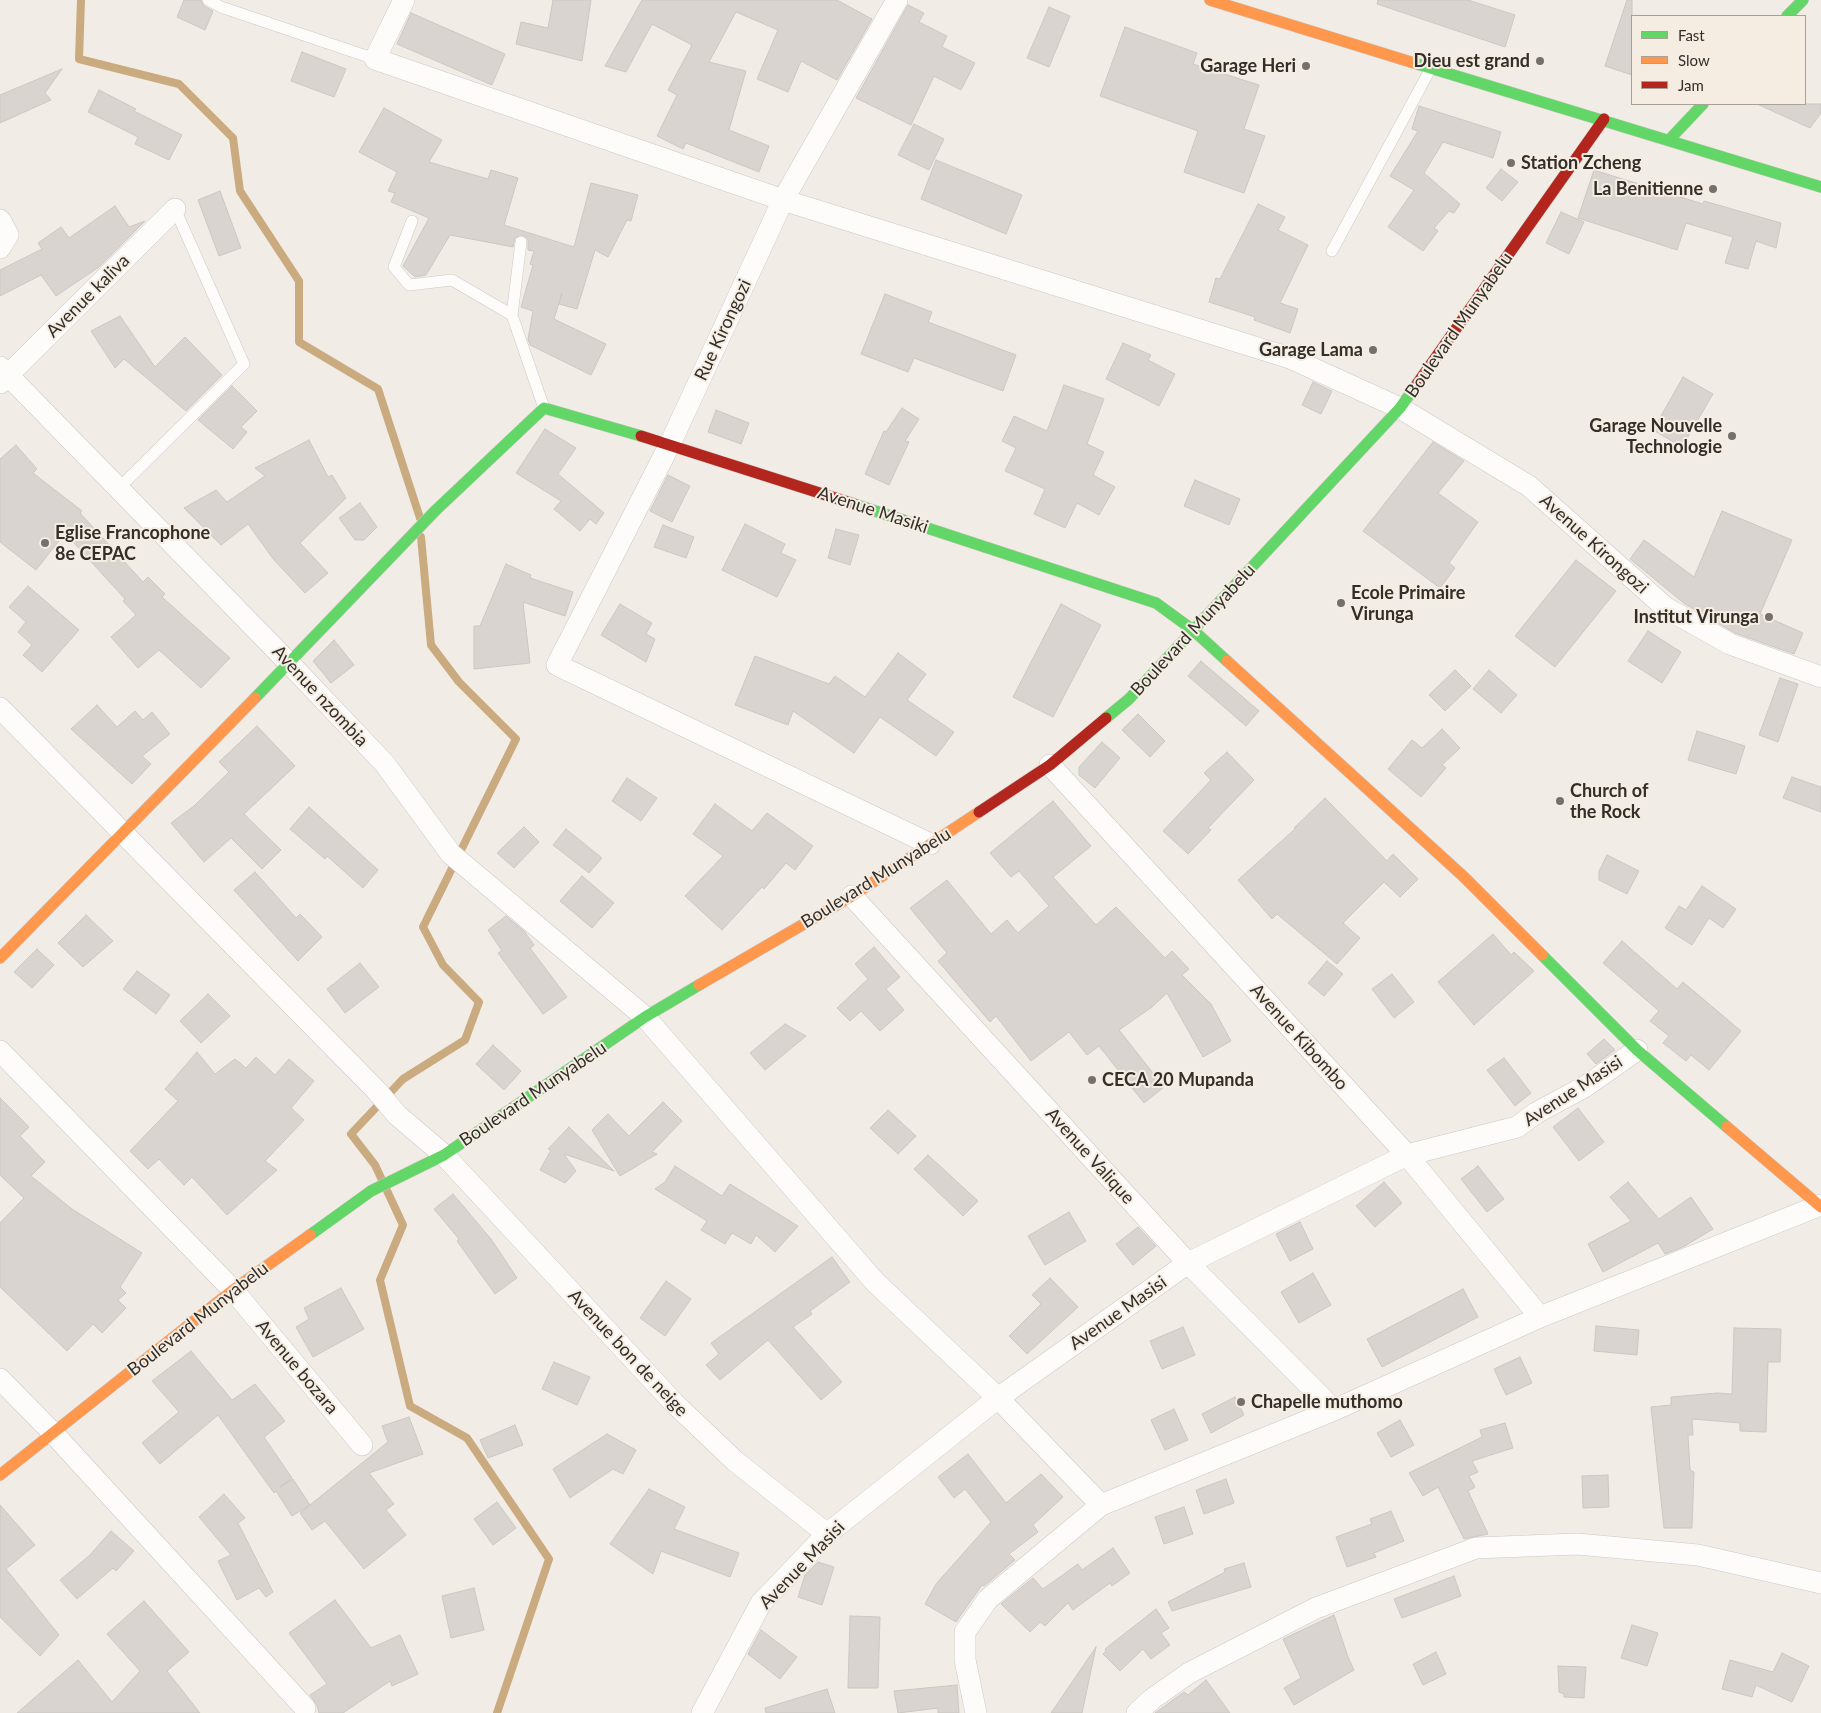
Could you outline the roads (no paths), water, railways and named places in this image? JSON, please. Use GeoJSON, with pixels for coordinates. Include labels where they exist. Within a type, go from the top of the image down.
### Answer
{"type":"FeatureCollection","features":[{"type":"Feature","properties":{"kind":"main road"},"geometry":{"type":"LineString","coordinates":[[1210,0],[1432,66],[1821,187]]}},
{"type":"Feature","properties":{"kind":"main road"},"geometry":{"type":"LineString","coordinates":[[1788,15],[1803,0]]}},
{"type":"Feature","properties":{"kind":"main road"},"geometry":{"type":"LineString","coordinates":[[1669,140],[1703,105]]}},
{"type":"Feature","properties":{"kind":"main road","name":"Boulevard Munyabelu"},"geometry":{"type":"LineString","coordinates":[[0,1475],[233,1290],[371,1190],[444,1155],[646,1017],[852,896],[1050,765],[1129,699],[1400,408],[1604,119]]}},
{"type":"Feature","properties":{"kind":"main road"},"geometry":{"type":"LineString","coordinates":[[0,958],[123,835],[436,510],[544,408]]}},
{"type":"Feature","properties":{"kind":"main road","name":"Avenue Masiki"},"geometry":{"type":"LineString","coordinates":[[544,408],[670,444],[1156,603],[1192,630],[1464,877],[1637,1050],[1820,1206]]}},
{"type":"Feature","properties":{"kind":"street"},"geometry":{"type":"LineString","coordinates":[[375,59],[404,0]]}},
{"type":"Feature","properties":{"kind":"street","name":"Rue Kirongozi"},"geometry":{"type":"LineString","coordinates":[[897,0],[782,200],[670,444],[557,664],[930,844]]}},
{"type":"Feature","properties":{"kind":"street","name":"Avenue Kirongozi"},"geometry":{"type":"LineString","coordinates":[[375,59],[782,200],[1290,358],[1400,408],[1528,486],[1666,608],[1730,644],[1821,677]]}},
{"type":"Feature","properties":{"kind":"street","name":"Avenue kaliva"},"geometry":{"type":"LineString","coordinates":[[3,375],[175,209]]}},
{"type":"Feature","properties":{"kind":"street"},"geometry":{"type":"LineString","coordinates":[[0,220],[8,235],[0,248]]}},
{"type":"Feature","properties":{"kind":"street","name":"Avenue nzombia"},"geometry":{"type":"LineString","coordinates":[[3,375],[119,488],[385,764],[451,854],[473,870],[646,1017],[875,1282],[998,1398],[1101,1505]]}},
{"type":"Feature","properties":{"kind":"street","name":"Avenue bon de neige"},"geometry":{"type":"LineString","coordinates":[[0,708],[377,1091],[397,1115],[444,1155],[674,1403],[735,1461],[827,1534]]}},
{"type":"Feature","properties":{"kind":"street","name":"Avenue Kibombo"},"geometry":{"type":"LineString","coordinates":[[1050,765],[1407,1155],[1540,1317]]}},
{"type":"Feature","properties":{"kind":"street","name":"Avenue Valique"},"geometry":{"type":"LineString","coordinates":[[852,896],[1188,1263],[1334,1410]]}},
{"type":"Feature","properties":{"kind":"street","name":"Avenue Masisi"},"geometry":{"type":"LineString","coordinates":[[702,1713],[761,1603],[827,1534],[998,1398],[1188,1263],[1407,1155],[1517,1127],[1586,1086],[1637,1050]]}},
{"type":"Feature","properties":{"kind":"street","name":"Avenue bozara"},"geometry":{"type":"LineString","coordinates":[[0,1051],[233,1290],[362,1444]]}},
{"type":"Feature","properties":{"kind":"street"},"geometry":{"type":"LineString","coordinates":[[976,1713],[965,1660],[965,1632],[988,1599],[1101,1505],[1334,1410],[1540,1317],[1820,1206]]}},
{"type":"Feature","properties":{"kind":"street"},"geometry":{"type":"LineString","coordinates":[[0,1379],[53,1433],[305,1708]]}},
{"type":"Feature","properties":{"kind":"street"},"geometry":{"type":"LineString","coordinates":[[1137,1713],[1152,1699],[1189,1673],[1316,1608],[1476,1548],[1577,1544],[1698,1555],[1821,1583]]}},
{"type":"Feature","properties":{"kind":"lane"},"geometry":{"type":"LineString","coordinates":[[208,0],[221,7],[375,59]]}},
{"type":"Feature","properties":{"kind":"lane"},"geometry":{"type":"LineString","coordinates":[[1332,250],[1432,66]]}},
{"type":"Feature","properties":{"kind":"lane"},"geometry":{"type":"LineString","coordinates":[[119,488],[244,364],[175,209]]}},
{"type":"Feature","properties":{"kind":"lane"},"geometry":{"type":"LineString","coordinates":[[412,221],[394,267],[409,285],[452,280],[512,315]]}},
{"type":"Feature","properties":{"kind":"lane"},"geometry":{"type":"LineString","coordinates":[[520,242],[512,315],[544,408]]}},
{"type":"Feature","properties":{"kind":"waterway"},"geometry":{"type":"LineString","coordinates":[[81,0],[79,59],[179,84],[233,138],[240,191],[299,281],[299,342],[378,389],[420,518]]}},
{"type":"Feature","properties":{"kind":"waterway"},"geometry":{"type":"LineString","coordinates":[[421,537],[431,645],[459,682],[516,739],[423,927],[443,965],[479,1002],[465,1040],[403,1079],[351,1134],[375,1165],[403,1225],[380,1280],[410,1406],[467,1438],[549,1559],[497,1713]]}},
{"type":"Feature","properties":{"kind":"place","name":"Dieu est grand"},"geometry":{"type":"Point","coordinates":[1540,61]}},
{"type":"Feature","properties":{"kind":"place","name":"Garage Heri"},"geometry":{"type":"Point","coordinates":[1306,66]}},
{"type":"Feature","properties":{"kind":"place","name":"Station Zcheng"},"geometry":{"type":"Point","coordinates":[1511,163]}},
{"type":"Feature","properties":{"kind":"place","name":"La Benitienne"},"geometry":{"type":"Point","coordinates":[1713,189]}},
{"type":"Feature","properties":{"kind":"place","name":"Garage Lama"},"geometry":{"type":"Point","coordinates":[1373,350]}},
{"type":"Feature","properties":{"kind":"place","name":"Garage Nouvelle Technologie"},"geometry":{"type":"Point","coordinates":[1732,436]}},
{"type":"Feature","properties":{"kind":"place","name":"Eglise Francophone 8e CEPAC"},"geometry":{"type":"Point","coordinates":[45,543]}},
{"type":"Feature","properties":{"kind":"place","name":"Ecole Primaire Virunga"},"geometry":{"type":"Point","coordinates":[1341,603]}},
{"type":"Feature","properties":{"kind":"place","name":"Institut Virunga"},"geometry":{"type":"Point","coordinates":[1769,617]}},
{"type":"Feature","properties":{"kind":"place","name":"Church of the Rock"},"geometry":{"type":"Point","coordinates":[1560,801]}},
{"type":"Feature","properties":{"kind":"place","name":"CECA 20 Mupanda"},"geometry":{"type":"Point","coordinates":[1092,1080]}},
{"type":"Feature","properties":{"kind":"place","name":"Chapelle muthomo"},"geometry":{"type":"Point","coordinates":[1241,1402]}}]}
